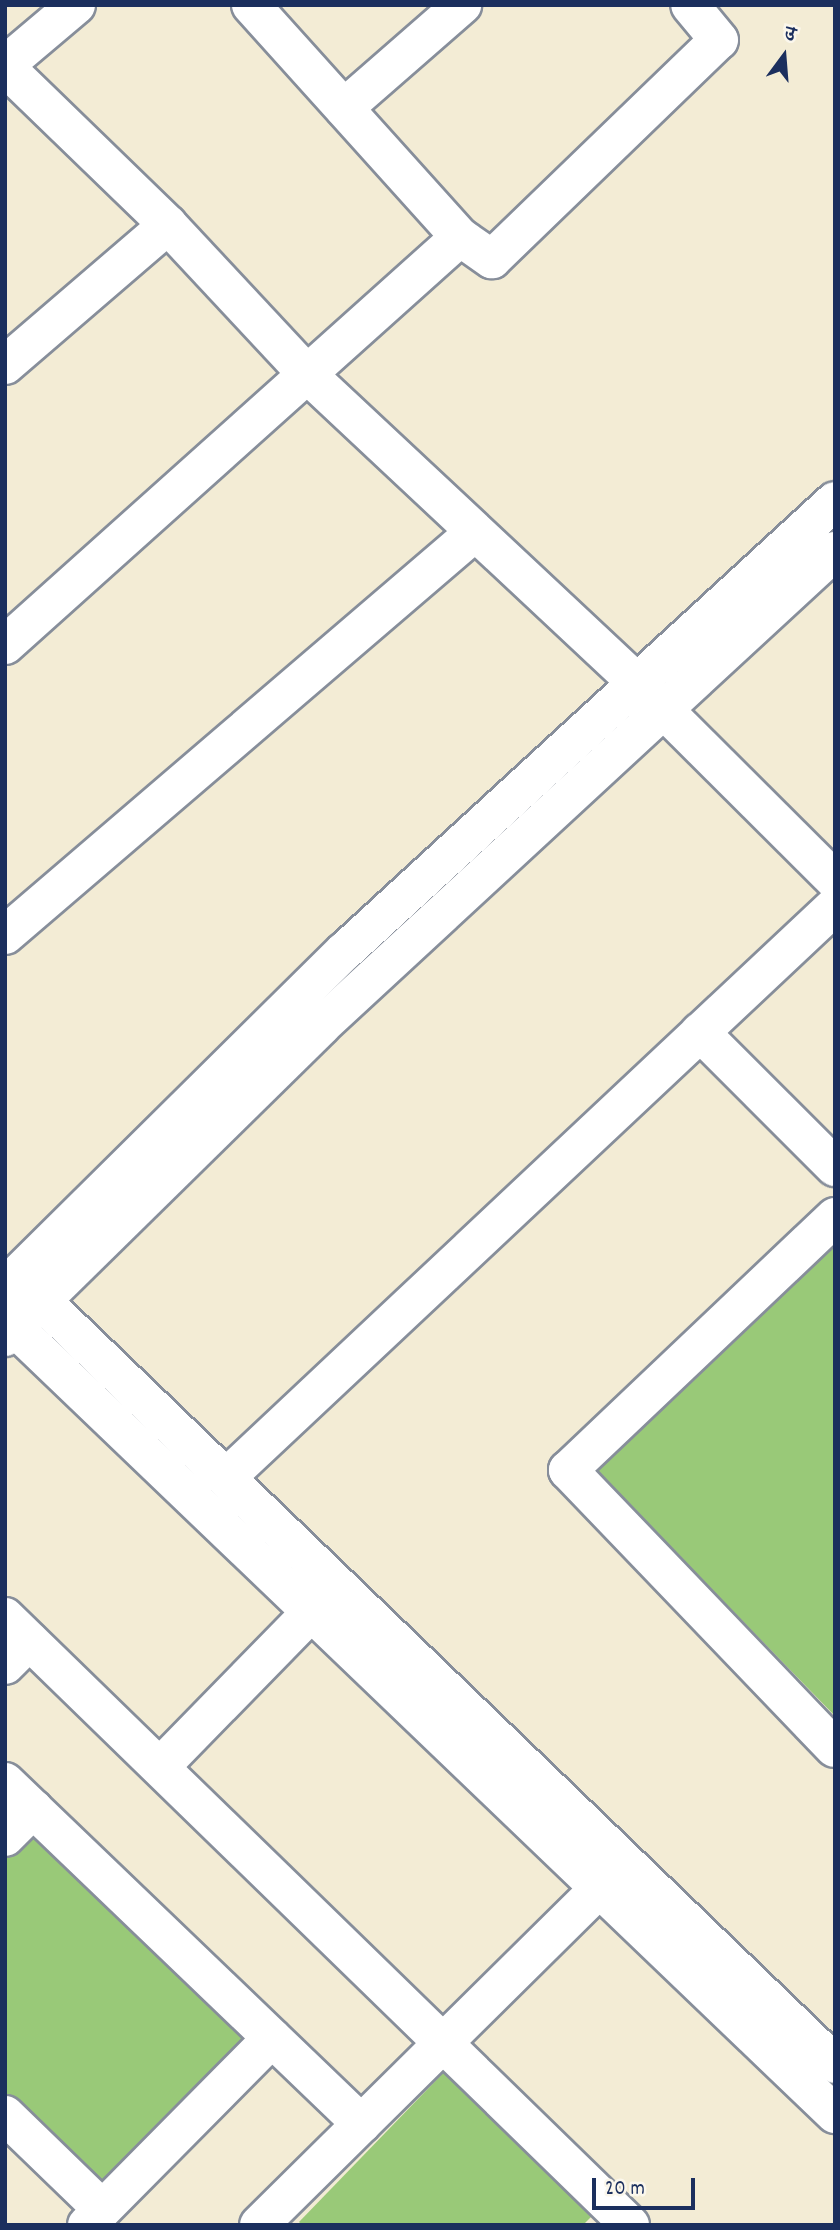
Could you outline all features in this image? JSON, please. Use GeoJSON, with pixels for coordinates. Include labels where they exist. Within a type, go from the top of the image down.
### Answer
{"type":"FeatureCollection","features":[{"type":"Feature","properties":{"kind":"street"},"geometry":{"type":"LineString","coordinates":[[76,5],[5,66],[168,225],[307,374],[650,696],[835,880]]}},
{"type":"Feature","properties":{"kind":"street"},"geometry":{"type":"LineString","coordinates":[[251,5],[460,237],[492,259],[719,40],[690,5]]}},
{"type":"Feature","properties":{"kind":"street"},"geometry":{"type":"LineString","coordinates":[[344,108],[462,5]]}},
{"type":"Feature","properties":{"kind":"street"},"geometry":{"type":"LineString","coordinates":[[5,365],[168,225]]}},
{"type":"Feature","properties":{"kind":"street"},"geometry":{"type":"LineString","coordinates":[[5,645],[460,237]]}},
{"type":"Feature","properties":{"kind":"street"},"geometry":{"type":"LineString","coordinates":[[14,1314],[321,1026],[650,696],[835,501]]}},
{"type":"Feature","properties":{"kind":"street"},"geometry":{"type":"LineString","coordinates":[[5,935],[475,532]]}},
{"type":"Feature","properties":{"kind":"street"},"geometry":{"type":"LineString","coordinates":[[5,1287],[345,951],[650,696],[835,551]]}},
{"type":"Feature","properties":{"kind":"street"},"geometry":{"type":"LineString","coordinates":[[228,1476],[835,906]]}},
{"type":"Feature","properties":{"kind":"street"},"geometry":{"type":"LineString","coordinates":[[700,1032],[835,1167]]}},
{"type":"Feature","properties":{"kind":"street"},"geometry":{"type":"LineString","coordinates":[[835,1217],[568,1470],[835,1748]]}},
{"type":"Feature","properties":{"kind":"street"},"geometry":{"type":"LineString","coordinates":[[14,1314],[228,1476],[835,2064]]}},
{"type":"Feature","properties":{"kind":"street"},"geometry":{"type":"LineString","coordinates":[[14,1314],[310,1612],[835,2114]]}},
{"type":"Feature","properties":{"kind":"street"},"geometry":{"type":"LineString","coordinates":[[160,1767],[310,1612]]}},
{"type":"Feature","properties":{"kind":"street"},"geometry":{"type":"LineString","coordinates":[[13,1641],[160,1767],[444,2042],[620,2221]]}},
{"type":"Feature","properties":{"kind":"street"},"geometry":{"type":"LineString","coordinates":[[5,1782],[362,2124]]}},
{"type":"Feature","properties":{"kind":"street"},"geometry":{"type":"LineString","coordinates":[[5,1837],[33,1809]]}},
{"type":"Feature","properties":{"kind":"street"},"geometry":{"type":"LineString","coordinates":[[267,2222],[626,1862]]}},
{"type":"Feature","properties":{"kind":"street"},"geometry":{"type":"LineString","coordinates":[[5,2115],[94,2217],[272,2038]]}},
{"type":"Feature","properties":{"kind":"green space"},"geometry":{"type":"Polygon","coordinates":[[[835,1246],[835,1716],[594,1468],[835,1246]]]}},
{"type":"Feature","properties":{"kind":"green space"},"geometry":{"type":"Polygon","coordinates":[[[30,1828],[250,2042],[99,2196],[5,2105],[5,1853],[30,1828]]]}},
{"type":"Feature","properties":{"kind":"green space"},"geometry":{"type":"Polygon","coordinates":[[[447,2069],[596,2212],[583,2225],[302,2225],[299,2222],[447,2069]]]}}]}
